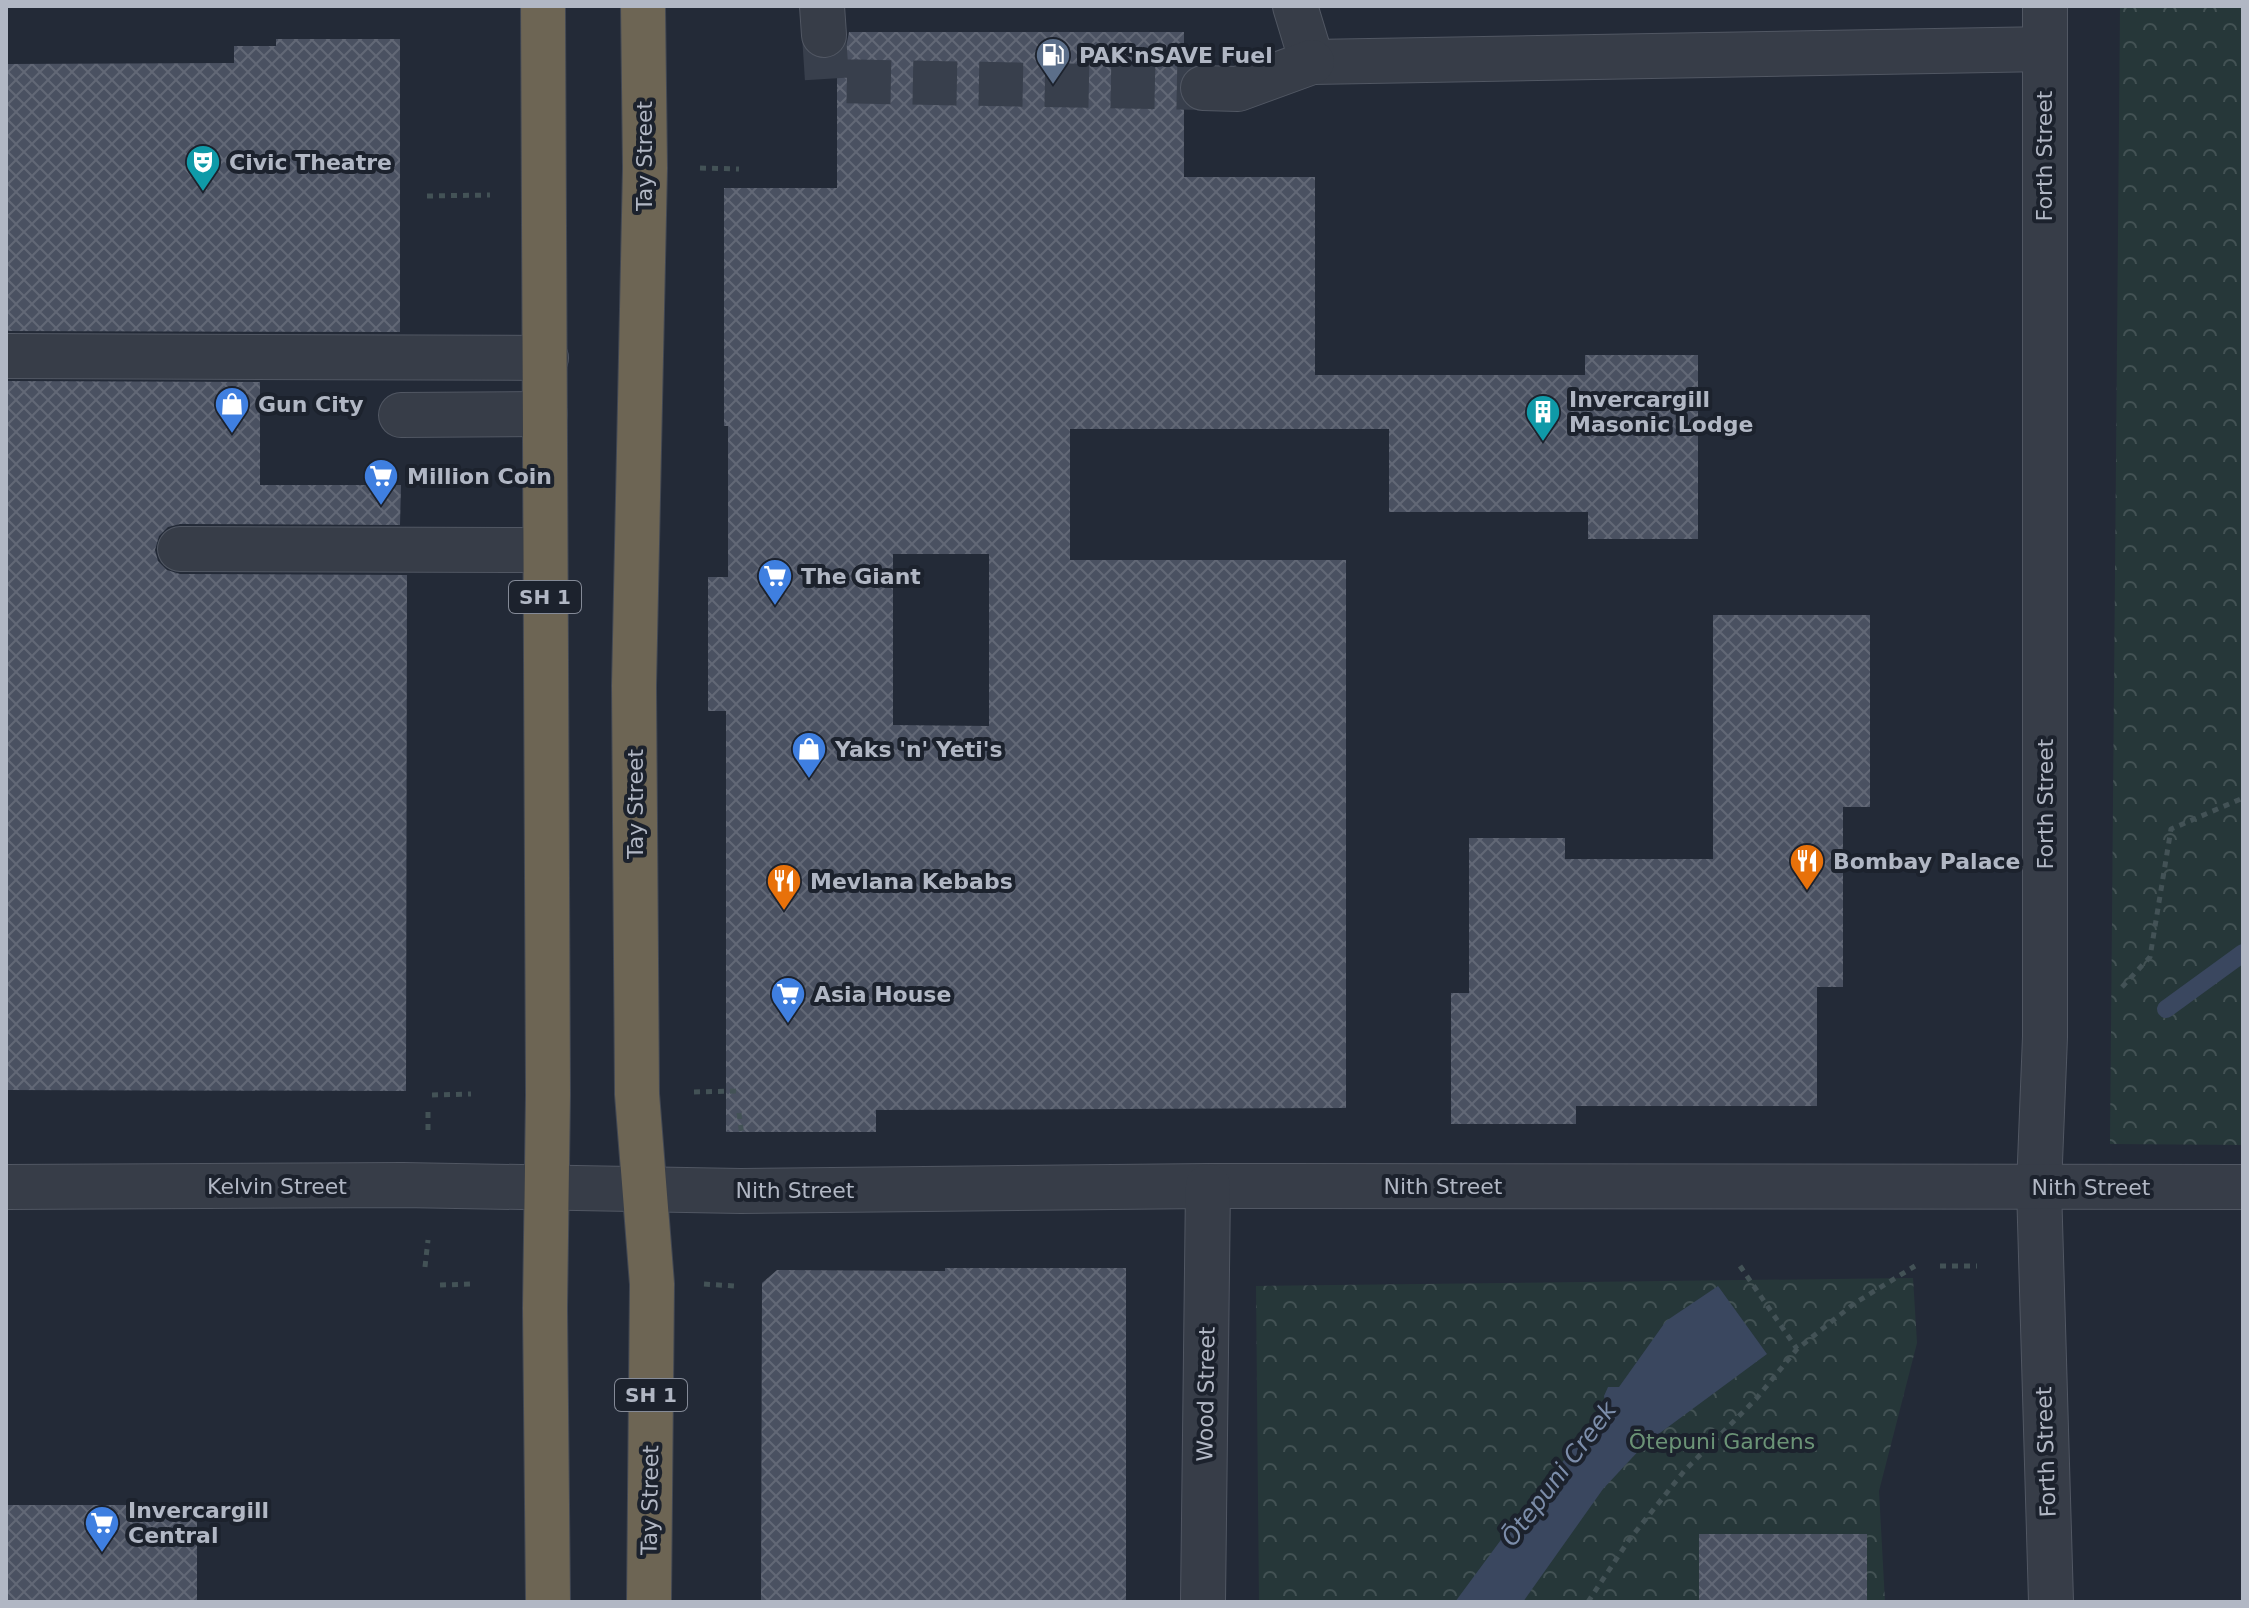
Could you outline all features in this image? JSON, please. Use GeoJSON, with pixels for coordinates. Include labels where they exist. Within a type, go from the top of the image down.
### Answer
{"type":"FeatureCollection","features":[{"type":"Feature","properties":{"kind":"highway","name":"SH 1"},"geometry":{"type":"LineString","coordinates":[[543,6],[548,1602]]}},
{"type":"Feature","properties":{"kind":"highway","name":"Tay Street"},"geometry":{"type":"LineString","coordinates":[[643,6],[645,168],[634,686],[637,1094],[652,1284],[649,1602]]}},
{"type":"Feature","properties":{"kind":"street"},"geometry":{"type":"LineString","coordinates":[[1295,6],[1312,62]]}},
{"type":"Feature","properties":{"kind":"street","name":"Forth Street"},"geometry":{"type":"LineString","coordinates":[[2045,6],[2045,1037],[2039,1187],[2051,1602]]}},
{"type":"Feature","properties":{"kind":"street"},"geometry":{"type":"LineString","coordinates":[[1203,88],[1238,89],[1312,62],[2044,49]]}},
{"type":"Feature","properties":{"kind":"street"},"geometry":{"type":"LineString","coordinates":[[6,356],[546,358]]}},
{"type":"Feature","properties":{"kind":"street"},"geometry":{"type":"LineString","coordinates":[[401,415],[545,414]]}},
{"type":"Feature","properties":{"kind":"street"},"geometry":{"type":"LineString","coordinates":[[180,549],[545,550]]}},
{"type":"Feature","properties":{"kind":"street","name":"Kelvin Street"},"geometry":{"type":"LineString","coordinates":[[6,1187],[403,1185],[548,1189]]}},
{"type":"Feature","properties":{"kind":"street","name":"Wood Street"},"geometry":{"type":"LineString","coordinates":[[1203,1602],[1208,1186]]}},
{"type":"Feature","properties":{"kind":"street","name":"Nith Street"},"geometry":{"type":"LineString","coordinates":[[548,1189],[2243,1187]]}},
{"type":"Feature","properties":{"kind":"path"},"geometry":{"type":"LineString","coordinates":[[695,168],[739,169]]}},
{"type":"Feature","properties":{"kind":"path"},"geometry":{"type":"LineString","coordinates":[[427,196],[491,195]]}},
{"type":"Feature","properties":{"kind":"path"},"geometry":{"type":"LineString","coordinates":[[2122,987],[2150,957],[2171,829],[2243,798]]}},
{"type":"Feature","properties":{"kind":"path"},"geometry":{"type":"LineString","coordinates":[[694,1092],[738,1091]]}},
{"type":"Feature","properties":{"kind":"path"},"geometry":{"type":"LineString","coordinates":[[432,1095],[471,1094]]}},
{"type":"Feature","properties":{"kind":"path"},"geometry":{"type":"LineString","coordinates":[[428,1112],[428,1130]]}},
{"type":"Feature","properties":{"kind":"path"},"geometry":{"type":"LineString","coordinates":[[739,1113],[742,1137]]}},
{"type":"Feature","properties":{"kind":"path"},"geometry":{"type":"LineString","coordinates":[[425,1267],[429,1239]]}},
{"type":"Feature","properties":{"kind":"path"},"geometry":{"type":"LineString","coordinates":[[1740,1266],[1797,1349]]}},
{"type":"Feature","properties":{"kind":"path"},"geometry":{"type":"LineString","coordinates":[[1588,1602],[1629,1540],[1685,1470],[1756,1399],[1797,1349],[1855,1303],[1915,1266]]}},
{"type":"Feature","properties":{"kind":"path"},"geometry":{"type":"LineString","coordinates":[[1940,1266],[1977,1266]]}},
{"type":"Feature","properties":{"kind":"path"},"geometry":{"type":"LineString","coordinates":[[440,1285],[473,1284]]}},
{"type":"Feature","properties":{"kind":"path"},"geometry":{"type":"LineString","coordinates":[[698,1284],[735,1286]]}},
{"type":"Feature","properties":{"kind":"green space"},"geometry":{"type":"Polygon","coordinates":[[[2120,6],[2243,6],[2243,1145],[2110,1144],[2120,6]]]}},
{"type":"Feature","properties":{"kind":"green space","name":"Ōtepuni Gardens"},"geometry":{"type":"Polygon","coordinates":[[[1913,1278],[1917,1343],[1879,1491],[1885,1602],[1259,1602],[1256,1286],[1913,1278]]]}},
{"type":"Feature","properties":{"kind":"water"},"geometry":{"type":"Polygon","coordinates":[[[1718,1286],[1767,1354],[1645,1444],[1603,1489],[1523,1602],[1455,1602],[1606,1407],[1604,1396],[1608,1387],[1619,1387],[1666,1321],[1718,1286]]]}},
{"type":"Feature","properties":{"kind":"building"},"geometry":{"type":"Polygon","coordinates":[[[849,32],[1184,32],[1184,72],[1178,88],[1184,104],[1184,177],[1315,177],[1315,375],[1585,375],[1585,355],[1698,355],[1698,539],[1588,539],[1588,512],[1389,512],[1389,429],[1070,429],[1070,560],[1346,560],[1346,1108],[876,1110],[876,1132],[726,1132],[726,711],[708,711],[708,577],[728,577],[728,426],[724,426],[724,188],[837,188],[837,56],[846,47],[849,32]],[[893,554],[893,725],[989,726],[989,554],[893,554]]]}},
{"type":"Feature","properties":{"kind":"building","name":"Civic Theatre"},"geometry":{"type":"Polygon","coordinates":[[[276,39],[400,39],[400,332],[6,331],[6,64],[234,63],[234,46],[276,46],[276,39]]]}},
{"type":"Feature","properties":{"kind":"building"},"geometry":{"type":"Polygon","coordinates":[[[6,381],[260,382],[260,485],[401,485],[400,525],[180,524],[168,527],[159,536],[155,550],[158,561],[167,570],[180,574],[407,575],[406,1091],[6,1090],[6,381]]]}},
{"type":"Feature","properties":{"kind":"building"},"geometry":{"type":"Polygon","coordinates":[[[1713,615],[1870,615],[1870,807],[1843,807],[1843,987],[1817,987],[1817,1106],[1576,1106],[1576,1124],[1451,1124],[1451,993],[1469,993],[1469,838],[1565,838],[1565,859],[1713,859],[1713,615]]]}},
{"type":"Feature","properties":{"kind":"building"},"geometry":{"type":"Polygon","coordinates":[[[945,1268],[1126,1268],[1126,1602],[761,1602],[762,1283],[777,1270],[945,1271],[945,1268]]]}},
{"type":"Feature","properties":{"kind":"building","name":"Invercargill Central"},"geometry":{"type":"Polygon","coordinates":[[[6,1505],[197,1505],[197,1602],[6,1602],[6,1505]]]}},
{"type":"Feature","properties":{"kind":"building"},"geometry":{"type":"Polygon","coordinates":[[[1699,1534],[1867,1534],[1867,1602],[1699,1602],[1699,1534]]]}},
{"type":"Feature","properties":{"kind":"waterway","name":"Ōtepuni Creek"},"geometry":{"type":"LineString","coordinates":[[2166,1009],[2243,953]]}},
{"type":"Feature","properties":{"kind":"tunnel"},"geometry":{"type":"LineString","coordinates":[[824,35],[827,81],[1203,88]]}},
{"type":"Feature","properties":{"kind":"place","name":"PAK'nSAVE Fuel"},"geometry":{"type":"Point","coordinates":[1053,86]}},
{"type":"Feature","properties":{"kind":"place","name":"Civic Theatre"},"geometry":{"type":"Point","coordinates":[203,193]}},
{"type":"Feature","properties":{"kind":"place","name":"Gun City"},"geometry":{"type":"Point","coordinates":[232,435]}},
{"type":"Feature","properties":{"kind":"place","name":"Invercargill Masonic Lodge"},"geometry":{"type":"Point","coordinates":[1543,443]}},
{"type":"Feature","properties":{"kind":"place","name":"Million Coin"},"geometry":{"type":"Point","coordinates":[381,507]}},
{"type":"Feature","properties":{"kind":"place","name":"The Giant"},"geometry":{"type":"Point","coordinates":[775,607]}},
{"type":"Feature","properties":{"kind":"place","name":"Yaks 'n' Yeti's"},"geometry":{"type":"Point","coordinates":[809,780]}},
{"type":"Feature","properties":{"kind":"place","name":"Bombay Palace"},"geometry":{"type":"Point","coordinates":[1807,892]}},
{"type":"Feature","properties":{"kind":"place","name":"Mevlana Kebabs"},"geometry":{"type":"Point","coordinates":[784,912]}},
{"type":"Feature","properties":{"kind":"place","name":"Asia House"},"geometry":{"type":"Point","coordinates":[788,1025]}},
{"type":"Feature","properties":{"kind":"place","name":"Invercargill Central"},"geometry":{"type":"Point","coordinates":[102,1554]}}]}
